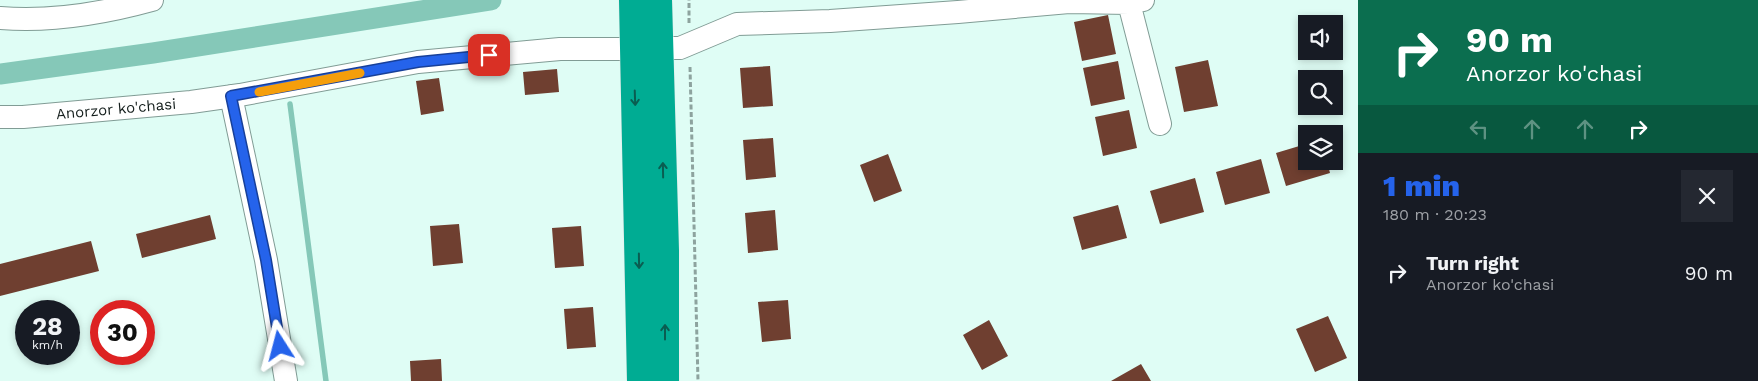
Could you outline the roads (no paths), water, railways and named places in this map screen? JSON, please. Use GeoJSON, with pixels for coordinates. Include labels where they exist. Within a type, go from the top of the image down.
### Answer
{"type":"FeatureCollection","features":[{"type":"Feature","properties":{"kind":"highway"},"geometry":{"type":"LineString","coordinates":[[632,0],[646,49],[664,241],[665,381]]}},
{"type":"Feature","properties":{"kind":"highway"},"geometry":{"type":"LineString","coordinates":[[641,381],[646,49],[658,0]]}},
{"type":"Feature","properties":{"kind":"street"},"geometry":{"type":"LineString","coordinates":[[0,18],[19,19],[112,11],[152,0]]}},
{"type":"Feature","properties":{"kind":"street"},"geometry":{"type":"LineString","coordinates":[[1136,1],[1160,124]]}},
{"type":"Feature","properties":{"kind":"street","name":"Anorzor ko'chasi"},"geometry":{"type":"LineString","coordinates":[[0,117],[23,117],[191,102],[418,62],[560,49],[680,48],[737,24],[830,21],[1069,2],[1136,1]]}},
{"type":"Feature","properties":{"kind":"street"},"geometry":{"type":"LineString","coordinates":[[231,96],[266,260],[286,381]]}},
{"type":"Feature","properties":{"kind":"waterway"},"geometry":{"type":"LineString","coordinates":[[0,74],[153,53],[491,0]]}},
{"type":"Feature","properties":{"kind":"waterway"},"geometry":{"type":"LineString","coordinates":[[290,104],[326,381]]}}]}
